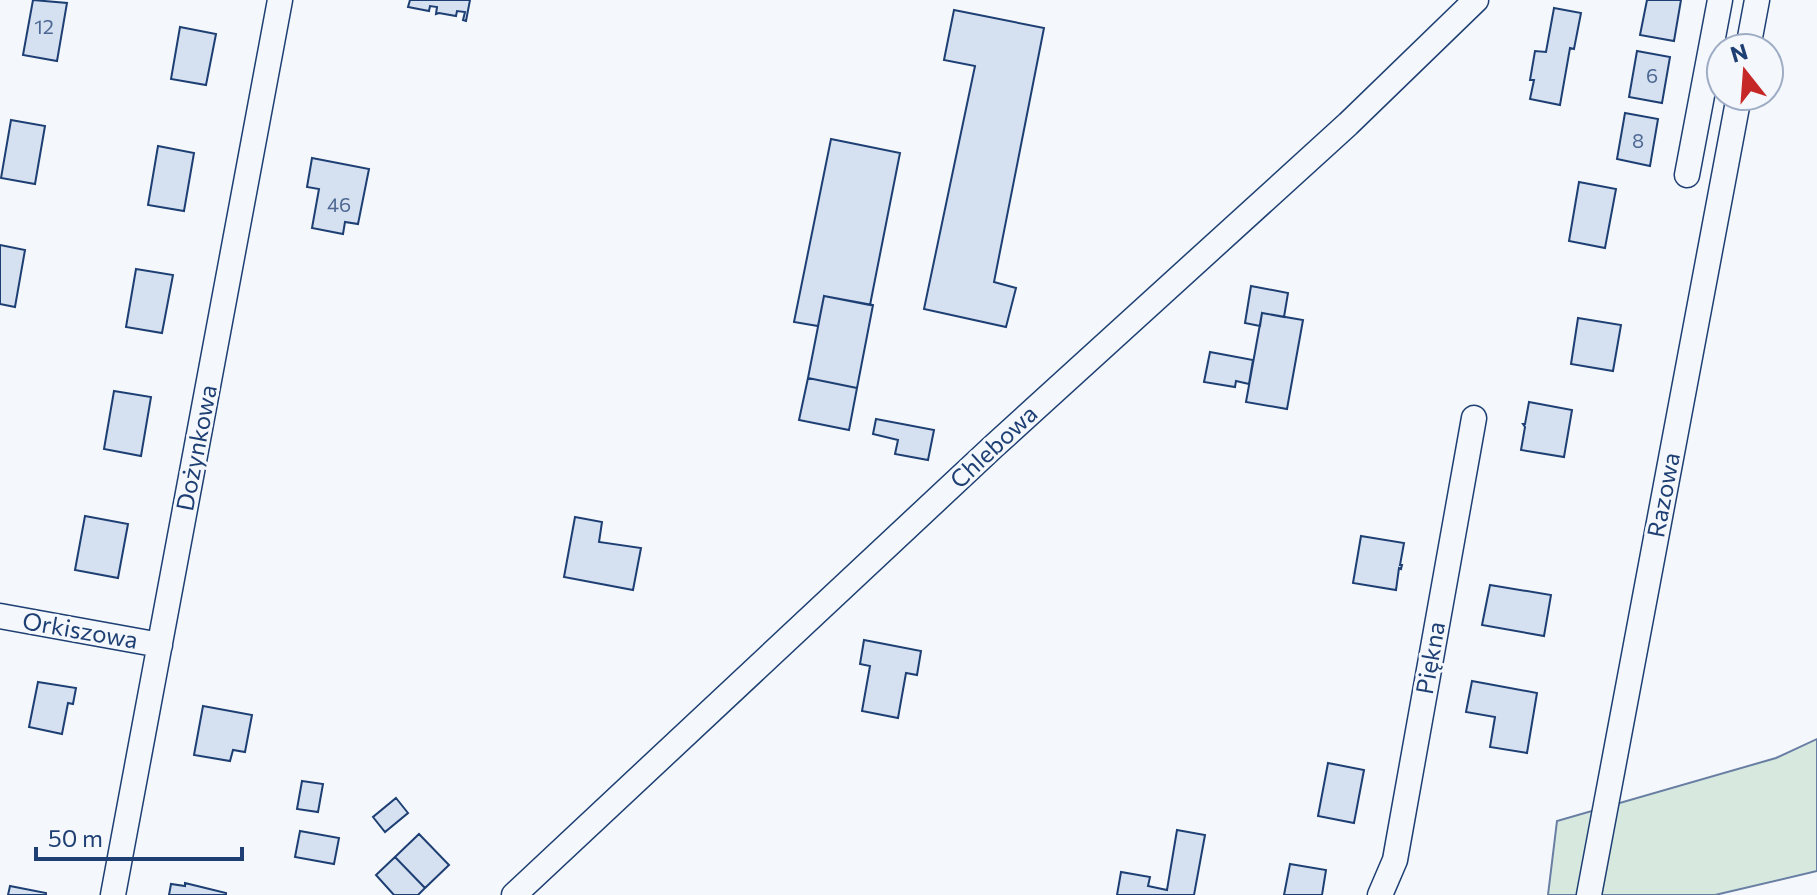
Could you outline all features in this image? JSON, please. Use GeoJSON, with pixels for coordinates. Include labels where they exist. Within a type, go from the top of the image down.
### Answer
{"type":"FeatureCollection","features":[{"type":"Feature","properties":{"kind":"street","name":"Dożynkowa"},"geometry":{"type":"LineString","coordinates":[[113,895],[280,0]]}},
{"type":"Feature","properties":{"kind":"street","name":"Chlebowa"},"geometry":{"type":"LineString","coordinates":[[514,895],[983,457],[1348,124],[1476,0]]}},
{"type":"Feature","properties":{"kind":"street"},"geometry":{"type":"LineString","coordinates":[[1687,175],[1720,0]]}},
{"type":"Feature","properties":{"kind":"street"},"geometry":{"type":"LineString","coordinates":[[1751,32],[1757,0]]}},
{"type":"Feature","properties":{"kind":"street","name":"Razowa"},"geometry":{"type":"LineString","coordinates":[[1589,895],[1736,112]]}},
{"type":"Feature","properties":{"kind":"street","name":"Piękna"},"geometry":{"type":"LineString","coordinates":[[1380,895],[1395,860],[1474,418]]}},
{"type":"Feature","properties":{"kind":"street","name":"Orkiszowa"},"geometry":{"type":"LineString","coordinates":[[0,616],[160,645]]}},
{"type":"Feature","properties":{"kind":"shaded area"},"geometry":{"type":"Polygon","coordinates":[[[1817,739],[1817,871],[1715,895],[1548,895],[1557,821],[1776,758],[1817,739]]]}},
{"type":"Feature","properties":{"kind":"building"},"geometry":{"type":"Polygon","coordinates":[[[33,0],[67,3],[57,61],[23,55],[33,0]]]}},
{"type":"Feature","properties":{"kind":"building"},"geometry":{"type":"Polygon","coordinates":[[[410,0],[470,0],[466,21],[463,20],[465,12],[457,11],[456,16],[436,14],[437,7],[430,6],[429,11],[408,7],[410,0]]]}},
{"type":"Feature","properties":{"kind":"building"},"geometry":{"type":"Polygon","coordinates":[[[1647,0],[1681,0],[1674,41],[1640,35],[1647,0]]]}},
{"type":"Feature","properties":{"kind":"building"},"geometry":{"type":"Polygon","coordinates":[[[1554,8],[1581,13],[1574,49],[1570,48],[1560,105],[1530,99],[1535,51],[1546,52],[1554,8]]]}},
{"type":"Feature","properties":{"kind":"building"},"geometry":{"type":"Polygon","coordinates":[[[954,10],[1044,28],[994,282],[1016,288],[1006,327],[924,309],[975,66],[944,60],[954,10]]]}},
{"type":"Feature","properties":{"kind":"building"},"geometry":{"type":"Polygon","coordinates":[[[180,27],[216,34],[206,85],[171,79],[180,27]]]}},
{"type":"Feature","properties":{"kind":"building"},"geometry":{"type":"Polygon","coordinates":[[[1637,51],[1670,57],[1662,103],[1629,97],[1637,51]]]}},
{"type":"Feature","properties":{"kind":"building"},"geometry":{"type":"Polygon","coordinates":[[[1625,113],[1658,119],[1650,166],[1617,159],[1625,113]]]}},
{"type":"Feature","properties":{"kind":"building"},"geometry":{"type":"Polygon","coordinates":[[[11,120],[45,126],[35,184],[1,178],[11,120]]]}},
{"type":"Feature","properties":{"kind":"building"},"geometry":{"type":"Polygon","coordinates":[[[831,139],[900,153],[870,305],[824,296],[818,326],[794,322],[831,139]]]}},
{"type":"Feature","properties":{"kind":"building"},"geometry":{"type":"Polygon","coordinates":[[[158,146],[194,153],[184,211],[148,205],[158,146]]]}},
{"type":"Feature","properties":{"kind":"building"},"geometry":{"type":"Polygon","coordinates":[[[312,158],[369,169],[358,224],[345,222],[343,234],[312,228],[319,189],[307,187],[312,158]]]}},
{"type":"Feature","properties":{"kind":"building"},"geometry":{"type":"Polygon","coordinates":[[[1579,182],[1616,189],[1605,248],[1569,241],[1579,182]]]}},
{"type":"Feature","properties":{"kind":"building"},"geometry":{"type":"Polygon","coordinates":[[[0,245],[25,250],[15,307],[0,304],[0,245]]]}},
{"type":"Feature","properties":{"kind":"building"},"geometry":{"type":"Polygon","coordinates":[[[136,269],[173,275],[162,333],[126,327],[136,269]]]}},
{"type":"Feature","properties":{"kind":"building"},"geometry":{"type":"Polygon","coordinates":[[[1251,286],[1288,293],[1284,317],[1262,313],[1260,326],[1245,323],[1251,286]]]}},
{"type":"Feature","properties":{"kind":"building"},"geometry":{"type":"Polygon","coordinates":[[[824,296],[873,305],[857,388],[808,378],[824,296]]]}},
{"type":"Feature","properties":{"kind":"building"},"geometry":{"type":"Polygon","coordinates":[[[1262,313],[1303,320],[1287,409],[1246,402],[1262,313]]]}},
{"type":"Feature","properties":{"kind":"building"},"geometry":{"type":"Polygon","coordinates":[[[1578,318],[1621,325],[1613,371],[1571,364],[1578,318]]]}},
{"type":"Feature","properties":{"kind":"building"},"geometry":{"type":"Polygon","coordinates":[[[1210,352],[1253,360],[1249,384],[1236,381],[1235,387],[1204,382],[1210,352]]]}},
{"type":"Feature","properties":{"kind":"building"},"geometry":{"type":"Polygon","coordinates":[[[808,378],[857,388],[849,430],[799,420],[808,378]]]}},
{"type":"Feature","properties":{"kind":"building"},"geometry":{"type":"Polygon","coordinates":[[[114,391],[151,397],[141,456],[104,449],[114,391]]]}},
{"type":"Feature","properties":{"kind":"building"},"geometry":{"type":"Polygon","coordinates":[[[1529,402],[1572,410],[1564,457],[1521,450],[1529,402]]]}},
{"type":"Feature","properties":{"kind":"building"},"geometry":{"type":"Polygon","coordinates":[[[876,419],[934,430],[928,460],[895,454],[898,440],[873,434],[876,419]]]}},
{"type":"Feature","properties":{"kind":"building"},"geometry":{"type":"Polygon","coordinates":[[[85,516],[128,524],[118,578],[75,570],[85,516]]]}},
{"type":"Feature","properties":{"kind":"building"},"geometry":{"type":"Polygon","coordinates":[[[575,517],[602,522],[599,542],[641,548],[633,590],[564,577],[575,517]]]}},
{"type":"Feature","properties":{"kind":"building"},"geometry":{"type":"Polygon","coordinates":[[[1361,536],[1404,543],[1396,590],[1353,583],[1361,536]]]}},
{"type":"Feature","properties":{"kind":"building"},"geometry":{"type":"Polygon","coordinates":[[[1490,585],[1551,595],[1544,636],[1482,625],[1490,585]]]}},
{"type":"Feature","properties":{"kind":"building"},"geometry":{"type":"Polygon","coordinates":[[[864,640],[921,651],[917,675],[906,673],[898,718],[862,711],[870,666],[860,664],[864,640]]]}},
{"type":"Feature","properties":{"kind":"building"},"geometry":{"type":"Polygon","coordinates":[[[1472,681],[1537,693],[1527,753],[1490,747],[1495,717],[1466,712],[1472,681]]]}},
{"type":"Feature","properties":{"kind":"building"},"geometry":{"type":"Polygon","coordinates":[[[38,682],[76,688],[73,704],[68,703],[62,734],[29,727],[38,682]]]}},
{"type":"Feature","properties":{"kind":"building"},"geometry":{"type":"Polygon","coordinates":[[[203,706],[252,715],[245,752],[233,750],[230,761],[194,755],[203,706]]]}},
{"type":"Feature","properties":{"kind":"building"},"geometry":{"type":"Polygon","coordinates":[[[1328,763],[1364,770],[1354,823],[1318,816],[1328,763]]]}},
{"type":"Feature","properties":{"kind":"building"},"geometry":{"type":"Polygon","coordinates":[[[302,781],[323,784],[318,812],[297,809],[302,781]]]}},
{"type":"Feature","properties":{"kind":"building"},"geometry":{"type":"Polygon","coordinates":[[[396,798],[408,813],[385,832],[373,817],[396,798]]]}},
{"type":"Feature","properties":{"kind":"building"},"geometry":{"type":"Polygon","coordinates":[[[1177,830],[1205,835],[1194,895],[1117,895],[1121,872],[1150,877],[1148,886],[1167,890],[1177,830]]]}},
{"type":"Feature","properties":{"kind":"building"},"geometry":{"type":"Polygon","coordinates":[[[300,831],[339,838],[334,864],[295,857],[300,831]]]}},
{"type":"Feature","properties":{"kind":"building"},"geometry":{"type":"Polygon","coordinates":[[[419,834],[449,865],[425,888],[395,857],[419,834]]]}},
{"type":"Feature","properties":{"kind":"building"},"geometry":{"type":"Polygon","coordinates":[[[395,857],[425,888],[418,895],[394,895],[376,875],[395,857]]]}},
{"type":"Feature","properties":{"kind":"building"},"geometry":{"type":"Polygon","coordinates":[[[1290,864],[1326,870],[1322,895],[1284,895],[1290,864]]]}},
{"type":"Feature","properties":{"kind":"building"},"geometry":{"type":"Polygon","coordinates":[[[185,883],[226,895],[169,895],[171,884],[185,886],[185,883]]]}},
{"type":"Feature","properties":{"kind":"building"},"geometry":{"type":"Polygon","coordinates":[[[10,886],[46,893],[46,895],[8,895],[10,886]]]}}]}
